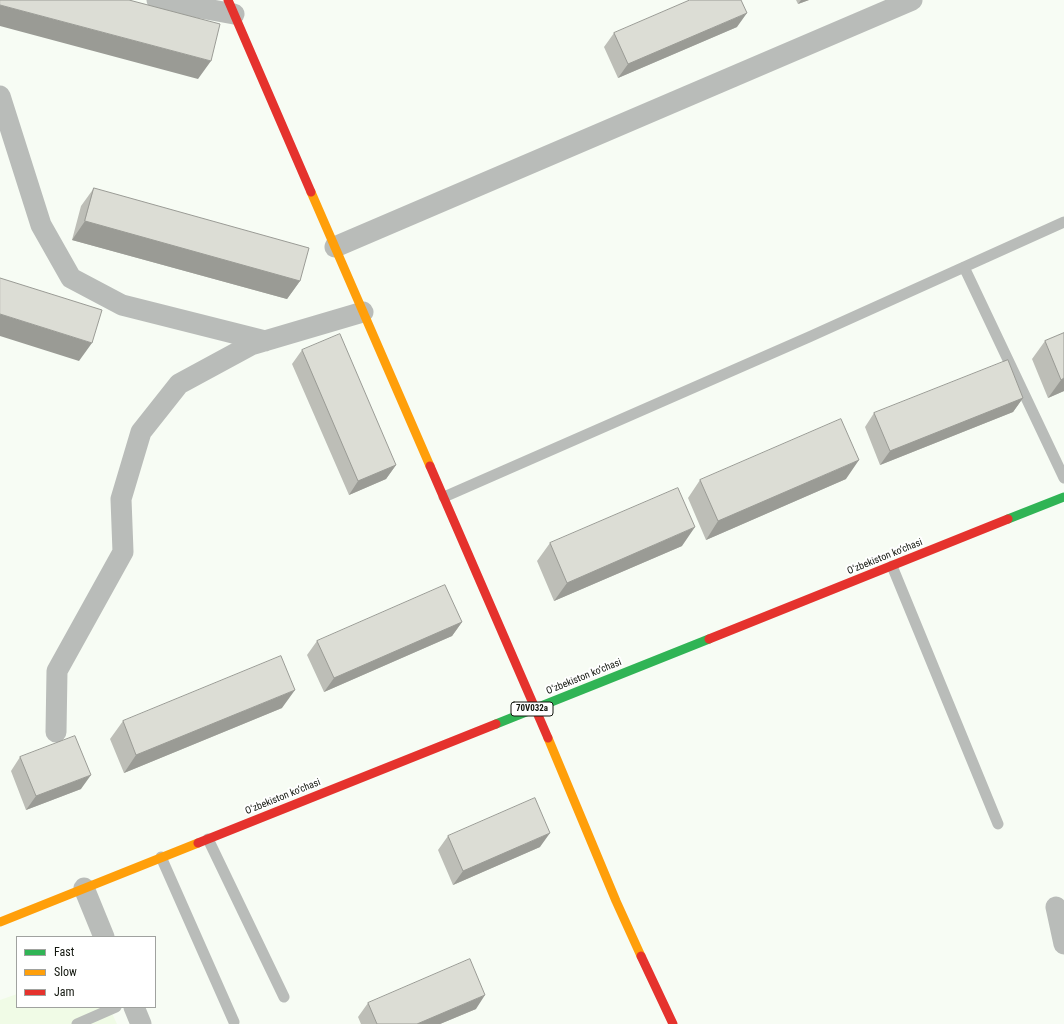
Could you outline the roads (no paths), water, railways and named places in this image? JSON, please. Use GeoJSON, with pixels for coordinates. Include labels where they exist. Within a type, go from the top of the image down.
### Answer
{"type":"FeatureCollection","features":[{"type":"Feature","properties":{"kind":"main road"},"geometry":{"type":"LineString","coordinates":[[231,7],[535,708],[616,900],[673,1024]]}},
{"type":"Feature","properties":{"kind":"main road","name":"O‘zbekiston ko‘chasi"},"geometry":{"type":"LineString","coordinates":[[0,922],[1064,497]]}},
{"type":"Feature","properties":{"kind":"street"},"geometry":{"type":"LineString","coordinates":[[157,0],[231,7]]}},
{"type":"Feature","properties":{"kind":"street"},"geometry":{"type":"LineString","coordinates":[[335,247],[912,0]]}},
{"type":"Feature","properties":{"kind":"street"},"geometry":{"type":"LineString","coordinates":[[0,96],[8,149],[41,226],[71,278],[122,305],[265,341]]}},
{"type":"Feature","properties":{"kind":"street"},"geometry":{"type":"LineString","coordinates":[[56,732],[57,671],[123,552],[121,499],[141,432],[179,384],[251,345],[363,312]]}},
{"type":"Feature","properties":{"kind":"street"},"geometry":{"type":"LineString","coordinates":[[84,888],[104,936]]}},
{"type":"Feature","properties":{"kind":"street"},"geometry":{"type":"LineString","coordinates":[[1056,907],[1064,944]]}},
{"type":"Feature","properties":{"kind":"street"},"geometry":{"type":"LineString","coordinates":[[134,1008],[141,1024]]}},
{"type":"Feature","properties":{"kind":"lane"},"geometry":{"type":"LineString","coordinates":[[444,497],[1064,222]]}},
{"type":"Feature","properties":{"kind":"lane"},"geometry":{"type":"LineString","coordinates":[[964,267],[1064,478]]}},
{"type":"Feature","properties":{"kind":"lane"},"geometry":{"type":"LineString","coordinates":[[892,566],[998,824]]}},
{"type":"Feature","properties":{"kind":"lane"},"geometry":{"type":"LineString","coordinates":[[208,839],[284,997]]}},
{"type":"Feature","properties":{"kind":"lane"},"geometry":{"type":"LineString","coordinates":[[161,857],[234,1022]]}},
{"type":"Feature","properties":{"kind":"lane"},"geometry":{"type":"LineString","coordinates":[[77,1024],[114,1008]]}}]}
